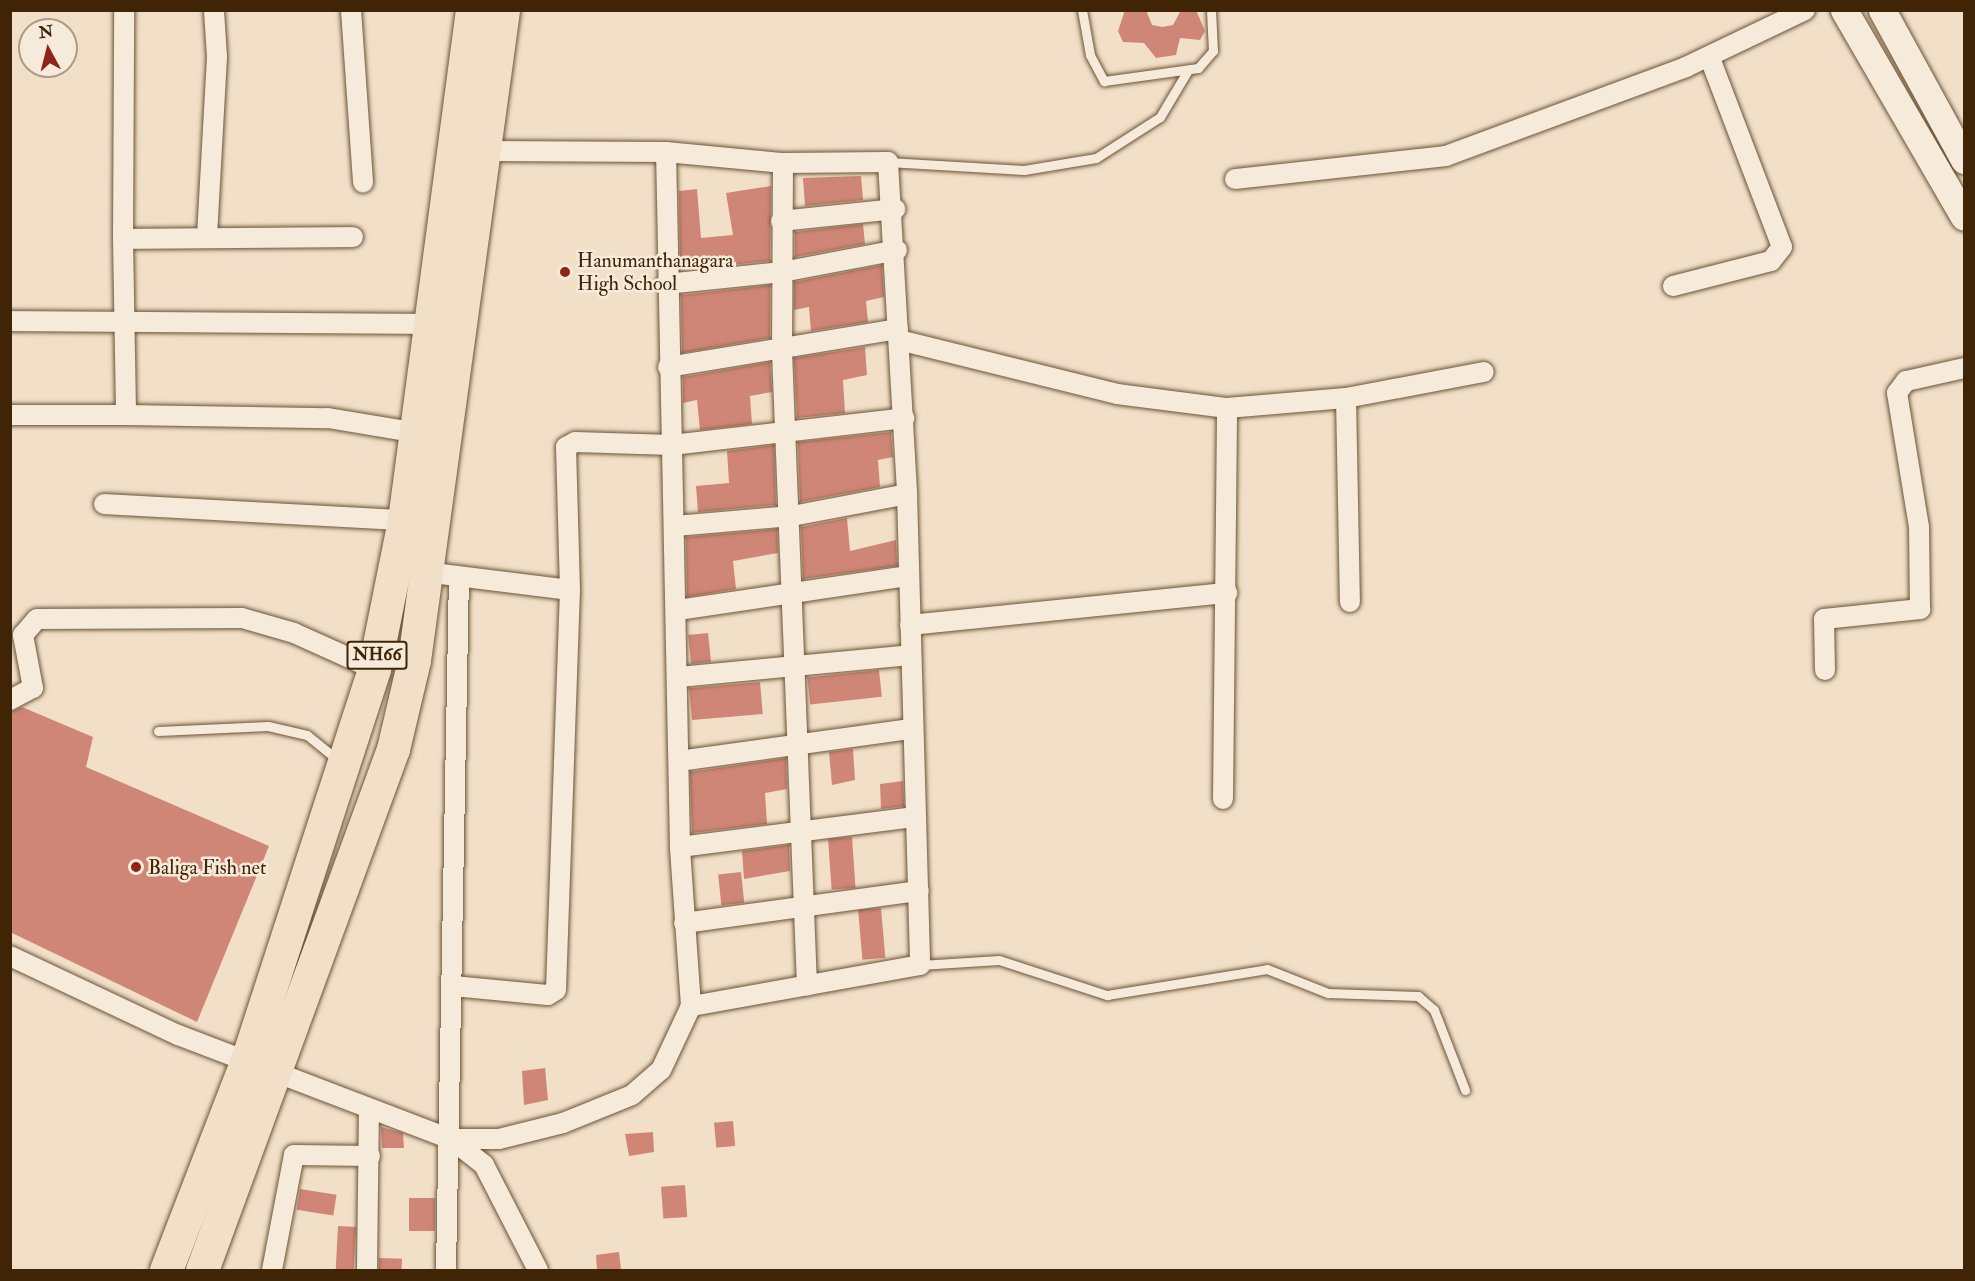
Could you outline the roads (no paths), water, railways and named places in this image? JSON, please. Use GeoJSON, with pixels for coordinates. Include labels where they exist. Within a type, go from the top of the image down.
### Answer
{"type":"FeatureCollection","features":[{"type":"Feature","properties":{"kind":"highway","name":"NH66"},"geometry":{"type":"LineString","coordinates":[[202,1270],[261,1067],[343,764],[374,669],[405,520],[413,432],[472,10]]}},
{"type":"Feature","properties":{"kind":"highway","name":"NH66"},"geometry":{"type":"LineString","coordinates":[[166,1270],[261,1067],[393,749],[414,660],[503,10]]}},
{"type":"Feature","properties":{"kind":"main road"},"geometry":{"type":"LineString","coordinates":[[1844,10],[1965,217]]}},
{"type":"Feature","properties":{"kind":"main road"},"geometry":{"type":"LineString","coordinates":[[1882,10],[1965,160]]}},
{"type":"Feature","properties":{"kind":"street"},"geometry":{"type":"LineString","coordinates":[[124,10],[123,322],[126,415]]}},
{"type":"Feature","properties":{"kind":"street"},"geometry":{"type":"LineString","coordinates":[[207,236],[217,57],[214,10]]}},
{"type":"Feature","properties":{"kind":"street"},"geometry":{"type":"LineString","coordinates":[[351,10],[363,183]]}},
{"type":"Feature","properties":{"kind":"street"},"geometry":{"type":"LineString","coordinates":[[1235,179],[1446,156],[1709,56],[1805,10]]}},
{"type":"Feature","properties":{"kind":"street"},"geometry":{"type":"LineString","coordinates":[[1673,286],[1771,261],[1782,247],[1709,56]]}},
{"type":"Feature","properties":{"kind":"street"},"geometry":{"type":"LineString","coordinates":[[485,151],[666,152],[783,164],[888,162],[895,209],[904,418],[913,817],[919,891],[920,965],[691,1006]]}},
{"type":"Feature","properties":{"kind":"street"},"geometry":{"type":"LineString","coordinates":[[10,956],[178,1035],[369,1111],[451,1139],[499,1139],[563,1123],[632,1095],[661,1070],[691,1006],[680,847],[678,610],[668,367],[666,152]]}},
{"type":"Feature","properties":{"kind":"street"},"geometry":{"type":"LineString","coordinates":[[783,164],[782,352],[792,516],[802,906],[807,986]]}},
{"type":"Feature","properties":{"kind":"street"},"geometry":{"type":"LineString","coordinates":[[781,221],[895,209]]}},
{"type":"Feature","properties":{"kind":"street"},"geometry":{"type":"LineString","coordinates":[[123,239],[207,236],[353,237]]}},
{"type":"Feature","properties":{"kind":"street"},"geometry":{"type":"LineString","coordinates":[[666,284],[782,272],[897,250]]}},
{"type":"Feature","properties":{"kind":"street"},"geometry":{"type":"LineString","coordinates":[[10,321],[428,324]]}},
{"type":"Feature","properties":{"kind":"street"},"geometry":{"type":"LineString","coordinates":[[668,367],[899,335],[1117,394],[1227,408],[1346,398],[1484,372]]}},
{"type":"Feature","properties":{"kind":"street"},"geometry":{"type":"LineString","coordinates":[[1825,670],[1824,619],[1920,609],[1918,527],[1897,393],[1906,381],[1965,368]]}},
{"type":"Feature","properties":{"kind":"street"},"geometry":{"type":"LineString","coordinates":[[1346,398],[1350,602]]}},
{"type":"Feature","properties":{"kind":"street"},"geometry":{"type":"LineString","coordinates":[[1223,799],[1227,593],[1227,408]]}},
{"type":"Feature","properties":{"kind":"street"},"geometry":{"type":"LineString","coordinates":[[10,415],[328,417],[413,432]]}},
{"type":"Feature","properties":{"kind":"street"},"geometry":{"type":"LineString","coordinates":[[453,986],[548,994],[556,990],[570,590],[566,447],[575,442],[672,445],[904,418]]}},
{"type":"Feature","properties":{"kind":"street"},"geometry":{"type":"LineString","coordinates":[[675,526],[792,516],[907,494]]}},
{"type":"Feature","properties":{"kind":"street"},"geometry":{"type":"LineString","coordinates":[[104,504],[405,520]]}},
{"type":"Feature","properties":{"kind":"street"},"geometry":{"type":"LineString","coordinates":[[425,572],[570,590]]}},
{"type":"Feature","properties":{"kind":"street"},"geometry":{"type":"LineString","coordinates":[[678,610],[909,576]]}},
{"type":"Feature","properties":{"kind":"street"},"geometry":{"type":"LineString","coordinates":[[446,1270],[451,1139],[459,577]]}},
{"type":"Feature","properties":{"kind":"street"},"geometry":{"type":"LineString","coordinates":[[909,625],[1227,593]]}},
{"type":"Feature","properties":{"kind":"street"},"geometry":{"type":"LineString","coordinates":[[10,700],[33,688],[23,634],[37,619],[242,618],[294,633],[374,669]]}},
{"type":"Feature","properties":{"kind":"street"},"geometry":{"type":"LineString","coordinates":[[679,677],[910,655]]}},
{"type":"Feature","properties":{"kind":"street"},"geometry":{"type":"LineString","coordinates":[[679,761],[798,748],[911,729]]}},
{"type":"Feature","properties":{"kind":"street"},"geometry":{"type":"LineString","coordinates":[[680,847],[913,817]]}},
{"type":"Feature","properties":{"kind":"street"},"geometry":{"type":"LineString","coordinates":[[684,924],[919,891]]}},
{"type":"Feature","properties":{"kind":"street"},"geometry":{"type":"LineString","coordinates":[[367,1270],[369,1111]]}},
{"type":"Feature","properties":{"kind":"street"},"geometry":{"type":"LineString","coordinates":[[451,1139],[484,1165],[538,1270]]}},
{"type":"Feature","properties":{"kind":"street"},"geometry":{"type":"LineString","coordinates":[[272,1270],[294,1155],[370,1156]]}},
{"type":"Feature","properties":{"kind":"lane"},"geometry":{"type":"LineString","coordinates":[[1082,10],[1090,56],[1104,81],[1198,68],[1213,51],[1211,10]]}},
{"type":"Feature","properties":{"kind":"lane"},"geometry":{"type":"LineString","coordinates":[[888,162],[1024,170],[1096,158],[1160,117],[1188,70]]}},
{"type":"Feature","properties":{"kind":"lane"},"geometry":{"type":"LineString","coordinates":[[158,731],[268,726],[307,735],[343,764]]}},
{"type":"Feature","properties":{"kind":"lane"},"geometry":{"type":"LineString","coordinates":[[920,965],[999,960],[1073,988],[1116,995],[1267,969],[1328,993],[1418,996],[1434,1010],[1465,1090]]}},
{"type":"Feature","properties":{"kind":"place","name":"Hanumanthanagara High School"},"geometry":{"type":"Point","coordinates":[565,272]}},
{"type":"Feature","properties":{"kind":"place","name":"Baliga Fish net"},"geometry":{"type":"Point","coordinates":[136,867]}}]}
